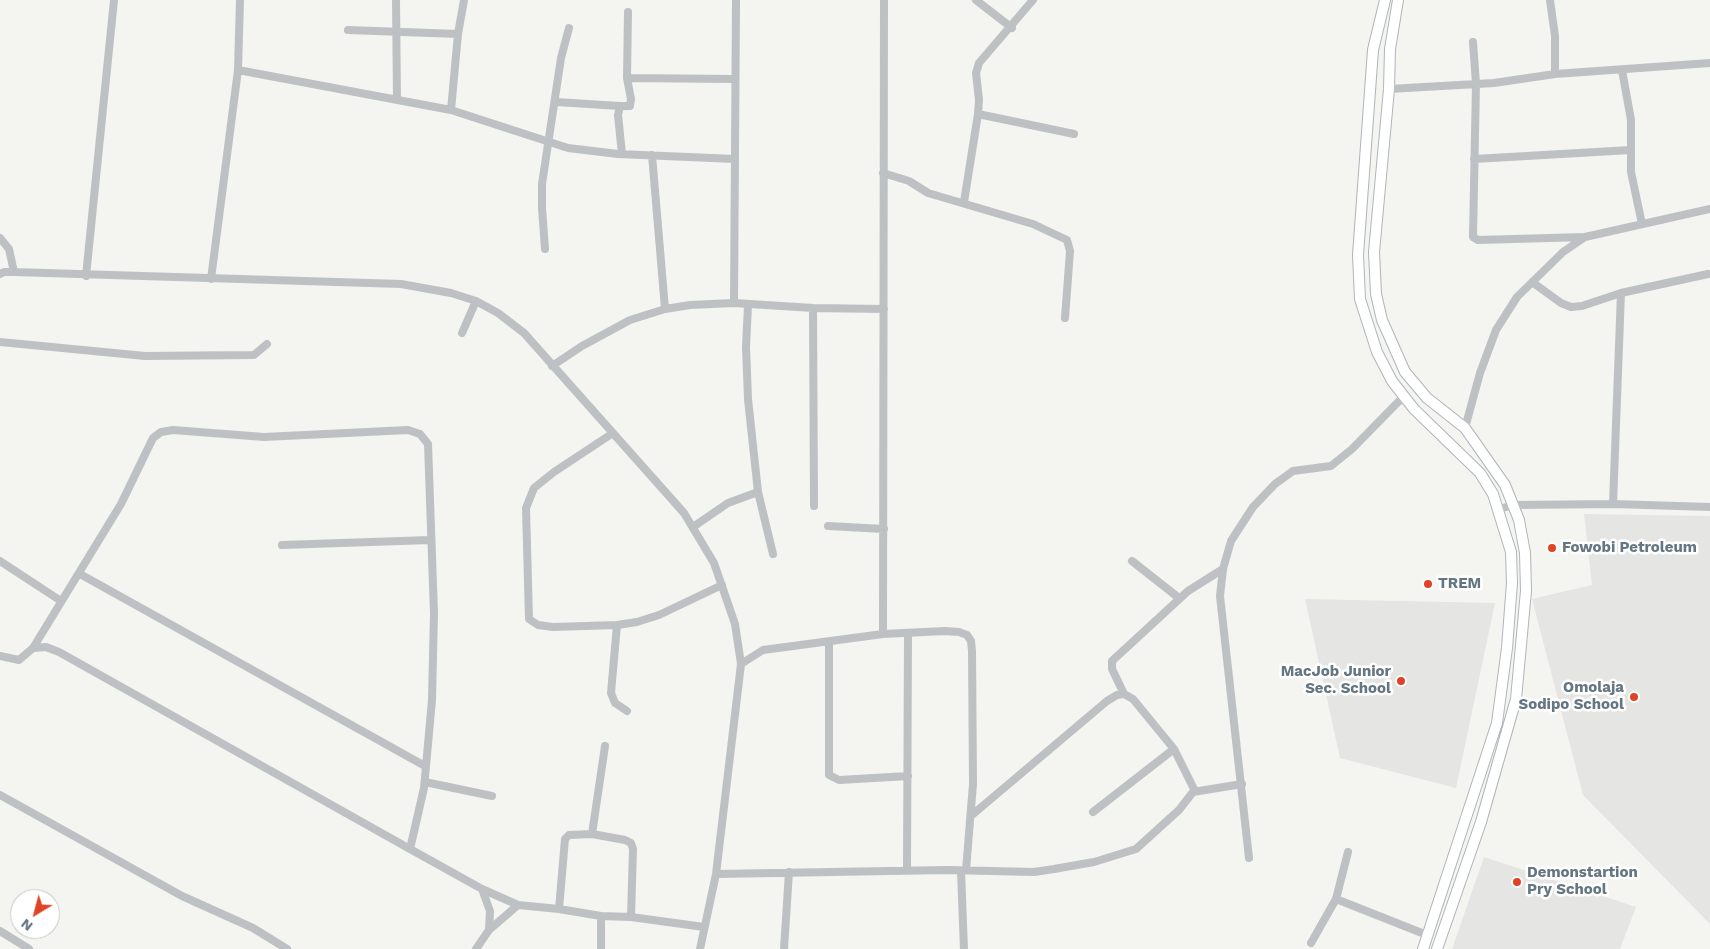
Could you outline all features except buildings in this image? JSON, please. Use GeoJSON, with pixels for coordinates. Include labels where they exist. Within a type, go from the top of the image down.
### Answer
{"type":"FeatureCollection","features":[{"type":"Feature","properties":{"kind":"main road"},"geometry":{"type":"LineString","coordinates":[[1383,0],[1373,50],[1358,255],[1360,299],[1376,352],[1404,396],[1480,473],[1499,509],[1511,552],[1512,583],[1501,698],[1487,755],[1422,949]]}},
{"type":"Feature","properties":{"kind":"main road"},"geometry":{"type":"LineString","coordinates":[[1398,2],[1390,49],[1389,89],[1374,252],[1376,294],[1382,320],[1391,345],[1410,380],[1427,398],[1465,428],[1505,485],[1514,505],[1525,553],[1526,591],[1516,699],[1484,813],[1437,949]]}},
{"type":"Feature","properties":{"kind":"street"},"geometry":{"type":"LineString","coordinates":[[86,276],[114,0]]}},
{"type":"Feature","properties":{"kind":"street"},"geometry":{"type":"LineString","coordinates":[[211,278],[238,70],[240,0]]}},
{"type":"Feature","properties":{"kind":"street"},"geometry":{"type":"LineString","coordinates":[[396,0],[397,100]]}},
{"type":"Feature","properties":{"kind":"street"},"geometry":{"type":"LineString","coordinates":[[451,110],[458,34],[464,0]]}},
{"type":"Feature","properties":{"kind":"street"},"geometry":{"type":"LineString","coordinates":[[734,303],[736,0]]}},
{"type":"Feature","properties":{"kind":"street"},"geometry":{"type":"LineString","coordinates":[[883,634],[884,0]]}},
{"type":"Feature","properties":{"kind":"street"},"geometry":{"type":"LineString","coordinates":[[976,0],[1012,28]]}},
{"type":"Feature","properties":{"kind":"street"},"geometry":{"type":"LineString","coordinates":[[964,202],[978,114],[979,100],[976,73],[979,63],[1012,28],[1033,0]]}},
{"type":"Feature","properties":{"kind":"street"},"geometry":{"type":"LineString","coordinates":[[1383,0],[1398,2]]}},
{"type":"Feature","properties":{"kind":"street"},"geometry":{"type":"LineString","coordinates":[[1550,0],[1555,36],[1555,74]]}},
{"type":"Feature","properties":{"kind":"street"},"geometry":{"type":"LineString","coordinates":[[556,102],[630,106],[628,12]]}},
{"type":"Feature","properties":{"kind":"street"},"geometry":{"type":"LineString","coordinates":[[545,248],[542,184],[562,58],[569,28]]}},
{"type":"Feature","properties":{"kind":"street"},"geometry":{"type":"LineString","coordinates":[[348,30],[396,30],[458,34]]}},
{"type":"Feature","properties":{"kind":"street"},"geometry":{"type":"LineString","coordinates":[[1473,42],[1476,84],[1473,236],[1476,240],[1585,237],[1710,209]]}},
{"type":"Feature","properties":{"kind":"street"},"geometry":{"type":"LineString","coordinates":[[1389,89],[1476,84],[1555,74],[1710,63]]}},
{"type":"Feature","properties":{"kind":"street"},"geometry":{"type":"LineString","coordinates":[[238,70],[451,110],[568,148],[622,154],[735,159]]}},
{"type":"Feature","properties":{"kind":"street"},"geometry":{"type":"LineString","coordinates":[[1622,70],[1630,120],[1632,172],[1642,224]]}},
{"type":"Feature","properties":{"kind":"street"},"geometry":{"type":"LineString","coordinates":[[628,78],[734,79]]}},
{"type":"Feature","properties":{"kind":"street"},"geometry":{"type":"LineString","coordinates":[[620,106],[618,115],[622,154]]}},
{"type":"Feature","properties":{"kind":"street"},"geometry":{"type":"LineString","coordinates":[[978,114],[1074,134]]}},
{"type":"Feature","properties":{"kind":"street"},"geometry":{"type":"LineString","coordinates":[[1474,159],[1631,150]]}},
{"type":"Feature","properties":{"kind":"street"},"geometry":{"type":"LineString","coordinates":[[652,155],[664,309]]}},
{"type":"Feature","properties":{"kind":"street"},"geometry":{"type":"LineString","coordinates":[[883,173],[909,181],[928,193],[964,202],[1033,224],[1067,240],[1070,251],[1065,318]]}},
{"type":"Feature","properties":{"kind":"street"},"geometry":{"type":"LineString","coordinates":[[1465,428],[1480,374],[1496,330],[1517,297],[1563,252],[1585,237]]}},
{"type":"Feature","properties":{"kind":"street"},"geometry":{"type":"LineString","coordinates":[[0,238],[9,249],[14,272]]}},
{"type":"Feature","properties":{"kind":"street"},"geometry":{"type":"LineString","coordinates":[[0,274],[14,272],[86,276],[400,284],[451,293],[476,301],[498,313],[524,333],[684,513],[714,563],[735,624],[741,664],[716,874],[700,949]]}},
{"type":"Feature","properties":{"kind":"street"},"geometry":{"type":"LineString","coordinates":[[1532,282],[1561,303],[1571,307],[1582,306],[1622,293],[1708,274]]}},
{"type":"Feature","properties":{"kind":"street"},"geometry":{"type":"LineString","coordinates":[[1613,504],[1622,293]]}},
{"type":"Feature","properties":{"kind":"street"},"geometry":{"type":"LineString","coordinates":[[462,333],[476,301]]}},
{"type":"Feature","properties":{"kind":"street"},"geometry":{"type":"LineString","coordinates":[[552,366],[582,346],[630,320],[664,309],[690,305],[734,303],[813,308],[884,309]]}},
{"type":"Feature","properties":{"kind":"street"},"geometry":{"type":"LineString","coordinates":[[748,305],[746,347],[748,391],[758,492],[774,554]]}},
{"type":"Feature","properties":{"kind":"street"},"geometry":{"type":"LineString","coordinates":[[813,308],[814,506]]}},
{"type":"Feature","properties":{"kind":"street"},"geometry":{"type":"LineString","coordinates":[[0,342],[144,356],[254,355],[267,344]]}},
{"type":"Feature","properties":{"kind":"street"},"geometry":{"type":"LineString","coordinates":[[1249,858],[1220,596],[1223,569],[1232,541],[1253,507],[1275,484],[1293,471],[1331,466],[1352,449],[1404,396]]}},
{"type":"Feature","properties":{"kind":"street"},"geometry":{"type":"LineString","coordinates":[[0,656],[19,660],[33,648],[61,601],[80,574],[121,504],[153,438],[161,432],[172,430],[264,437],[408,430],[420,434],[428,444],[434,613],[432,700],[425,782],[410,849]]}},
{"type":"Feature","properties":{"kind":"street"},"geometry":{"type":"LineString","coordinates":[[613,433],[554,472],[534,488],[526,508],[529,619],[533,623],[553,627],[617,625],[659,615],[722,585]]}},
{"type":"Feature","properties":{"kind":"street"},"geometry":{"type":"LineString","coordinates":[[693,527],[728,502],[758,492]]}},
{"type":"Feature","properties":{"kind":"street"},"geometry":{"type":"LineString","coordinates":[[1499,509],[1514,505],[1613,504],[1710,507]]}},
{"type":"Feature","properties":{"kind":"street"},"geometry":{"type":"LineString","coordinates":[[828,526],[884,529]]}},
{"type":"Feature","properties":{"kind":"street"},"geometry":{"type":"LineString","coordinates":[[282,545],[430,540]]}},
{"type":"Feature","properties":{"kind":"street"},"geometry":{"type":"LineString","coordinates":[[0,561],[61,601]]}},
{"type":"Feature","properties":{"kind":"street"},"geometry":{"type":"LineString","coordinates":[[1132,561],[1179,598]]}},
{"type":"Feature","properties":{"kind":"street"},"geometry":{"type":"LineString","coordinates":[[1195,791],[1174,749],[1133,699],[1124,694],[1112,669],[1112,661],[1188,590],[1223,569]]}},
{"type":"Feature","properties":{"kind":"street"},"geometry":{"type":"LineString","coordinates":[[80,574],[425,766]]}},
{"type":"Feature","properties":{"kind":"street"},"geometry":{"type":"LineString","coordinates":[[617,625],[611,693],[615,703],[627,711]]}},
{"type":"Feature","properties":{"kind":"street"},"geometry":{"type":"LineString","coordinates":[[741,664],[763,650],[883,634],[959,632],[967,635],[971,641],[974,694],[972,815],[964,871],[964,949]]}},
{"type":"Feature","properties":{"kind":"street"},"geometry":{"type":"LineString","coordinates":[[907,870],[908,634]]}},
{"type":"Feature","properties":{"kind":"street"},"geometry":{"type":"LineString","coordinates":[[829,642],[829,775],[839,780],[908,776]]}},
{"type":"Feature","properties":{"kind":"street"},"geometry":{"type":"LineString","coordinates":[[33,648],[46,647],[59,652],[410,849],[518,905],[704,927]]}},
{"type":"Feature","properties":{"kind":"street"},"geometry":{"type":"LineString","coordinates":[[972,815],[1108,701],[1117,695],[1124,694]]}},
{"type":"Feature","properties":{"kind":"street"},"geometry":{"type":"LineString","coordinates":[[592,834],[605,746]]}},
{"type":"Feature","properties":{"kind":"street"},"geometry":{"type":"LineString","coordinates":[[1093,812],[1174,749]]}},
{"type":"Feature","properties":{"kind":"street"},"geometry":{"type":"LineString","coordinates":[[425,782],[492,796]]}},
{"type":"Feature","properties":{"kind":"street"},"geometry":{"type":"LineString","coordinates":[[716,874],[907,870],[1034,872],[1094,862],[1136,848],[1173,815],[1195,791],[1242,784]]}},
{"type":"Feature","properties":{"kind":"street"},"geometry":{"type":"LineString","coordinates":[[0,795],[182,896],[253,928],[287,949]]}},
{"type":"Feature","properties":{"kind":"street"},"geometry":{"type":"LineString","coordinates":[[559,909],[565,839],[574,834],[592,834],[625,840],[631,843],[633,849],[631,917]]}},
{"type":"Feature","properties":{"kind":"street"},"geometry":{"type":"LineString","coordinates":[[1311,943],[1336,899],[1348,852]]}},
{"type":"Feature","properties":{"kind":"street"},"geometry":{"type":"LineString","coordinates":[[784,949],[789,872]]}},
{"type":"Feature","properties":{"kind":"street"},"geometry":{"type":"LineString","coordinates":[[482,888],[490,911],[489,930]]}},
{"type":"Feature","properties":{"kind":"street"},"geometry":{"type":"LineString","coordinates":[[1336,899],[1427,934]]}},
{"type":"Feature","properties":{"kind":"street"},"geometry":{"type":"LineString","coordinates":[[476,949],[489,930],[518,905]]}},
{"type":"Feature","properties":{"kind":"street"},"geometry":{"type":"LineString","coordinates":[[601,916],[601,949]]}},
{"type":"Feature","properties":{"kind":"street"},"geometry":{"type":"LineString","coordinates":[[0,931],[29,949]]}},
{"type":"Feature","properties":{"kind":"shaded area","name":"Omolaja Sodipo School"},"geometry":{"type":"Polygon","coordinates":[[[1584,514],[1710,516],[1710,924],[1583,795],[1532,599],[1592,585],[1584,514]]]}},
{"type":"Feature","properties":{"kind":"shaded area","name":"MacJob Junior Sec. School"},"geometry":{"type":"Polygon","coordinates":[[[1305,599],[1495,603],[1456,788],[1340,758],[1305,599]]]}},
{"type":"Feature","properties":{"kind":"shaded area","name":"Demonstartion Pry School"},"geometry":{"type":"Polygon","coordinates":[[[1484,857],[1636,907],[1620,949],[1452,949],[1484,857]]]}},
{"type":"Feature","properties":{"kind":"place","name":"Fowobi Petroleum"},"geometry":{"type":"Point","coordinates":[1552,548]}},
{"type":"Feature","properties":{"kind":"place","name":"TREM"},"geometry":{"type":"Point","coordinates":[1428,584]}},
{"type":"Feature","properties":{"kind":"place","name":"MacJob Junior Sec. School"},"geometry":{"type":"Point","coordinates":[1401,681]}},
{"type":"Feature","properties":{"kind":"place","name":"Omolaja Sodipo School"},"geometry":{"type":"Point","coordinates":[1634,697]}},
{"type":"Feature","properties":{"kind":"place","name":"Demonstartion Pry School"},"geometry":{"type":"Point","coordinates":[1517,882]}}]}
